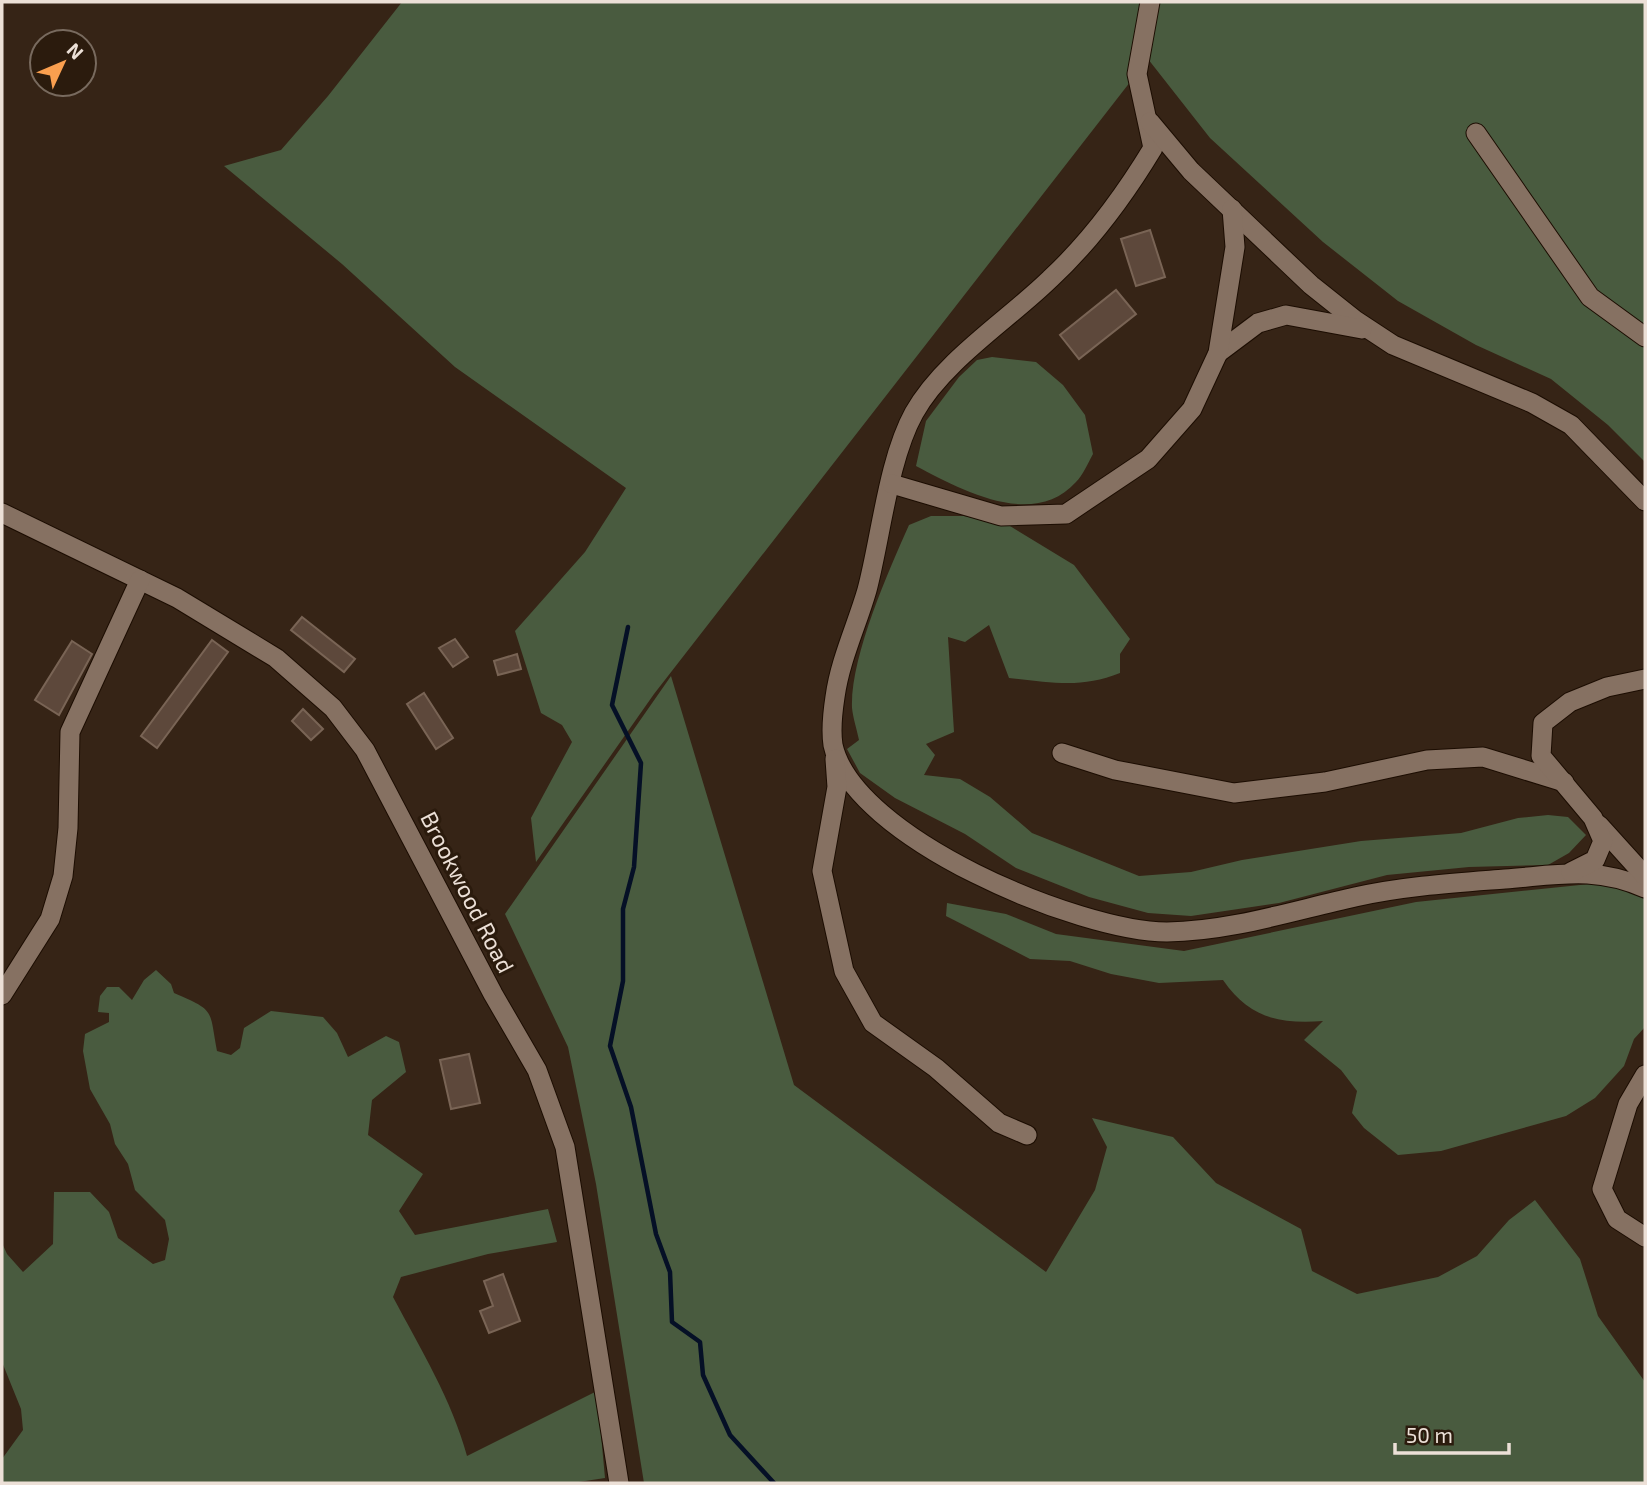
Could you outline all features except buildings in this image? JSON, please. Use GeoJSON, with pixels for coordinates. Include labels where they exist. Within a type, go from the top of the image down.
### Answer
{"type":"FeatureCollection","features":[{"type":"Feature","properties":{"kind":"street"},"geometry":{"type":"LineString","coordinates":[[1027,1135],[999,1123],[936,1068],[873,1023],[845,971],[822,872],[837,787],[833,744],[835,697],[866,592],[892,484],[914,413],[943,377],[1052,278],[1120,202],[1153,149],[1137,74],[1150,2]]}},
{"type":"Feature","properties":{"kind":"street"},"geometry":{"type":"LineString","coordinates":[[1147,118],[1191,171],[1311,285],[1393,345],[1532,403],[1571,425],[1645,501]]}},
{"type":"Feature","properties":{"kind":"street"},"geometry":{"type":"LineString","coordinates":[[1476,133],[1590,297],[1645,337]]}},
{"type":"Feature","properties":{"kind":"street"},"geometry":{"type":"LineString","coordinates":[[892,484],[1001,516],[1066,514],[1148,459],[1192,409],[1218,353],[1235,247],[1232,209]]}},
{"type":"Feature","properties":{"kind":"street"},"geometry":{"type":"LineString","coordinates":[[1218,353],[1258,323],[1286,315],[1373,332]]}},
{"type":"Feature","properties":{"kind":"street","name":"Brookwood Road"},"geometry":{"type":"LineString","coordinates":[[2,513],[177,598],[276,658],[333,708],[365,750],[493,994],[537,1070],[565,1147],[619,1483]]}},
{"type":"Feature","properties":{"kind":"street"},"geometry":{"type":"LineString","coordinates":[[2,995],[50,919],[63,876],[68,828],[70,732],[140,580]]}},
{"type":"Feature","properties":{"kind":"street"},"geometry":{"type":"LineString","coordinates":[[1645,679],[1607,687],[1570,702],[1543,723],[1541,756],[1645,876]]}},
{"type":"Feature","properties":{"kind":"street"},"geometry":{"type":"LineString","coordinates":[[833,744],[852,785],[894,822],[942,855],[1001,887],[1058,910],[1112,924],[1163,932],[1215,929],[1356,897],[1435,883],[1570,873],[1606,874],[1645,888]]}},
{"type":"Feature","properties":{"kind":"street"},"geometry":{"type":"LineString","coordinates":[[1062,753],[1115,770],[1234,793],[1325,782],[1427,760],[1483,757],[1564,782]]}},
{"type":"Feature","properties":{"kind":"street"},"geometry":{"type":"LineString","coordinates":[[1570,873],[1595,860],[1603,841],[1593,818]]}},
{"type":"Feature","properties":{"kind":"street"},"geometry":{"type":"LineString","coordinates":[[1645,1074],[1628,1104],[1602,1189],[1617,1219],[1645,1237]]}},
{"type":"Feature","properties":{"kind":"green space"},"geometry":{"type":"Polygon","coordinates":[[[402,2],[1645,2],[1645,462],[1608,425],[1551,379],[1476,345],[1398,301],[1323,242],[1210,138],[1148,59],[654,694],[536,862],[531,818],[572,742],[562,725],[541,713],[515,631],[585,552],[626,488],[455,367],[342,264],[224,166],[281,150],[328,96],[402,2]]]}},
{"type":"Feature","properties":{"kind":"green space"},"geometry":{"type":"Polygon","coordinates":[[[992,357],[1036,362],[1063,385],[1085,415],[1093,454],[1079,479],[1059,496],[1039,503],[996,501],[954,485],[916,466],[926,421],[959,377],[977,360],[992,357]]]}},
{"type":"Feature","properties":{"kind":"green space"},"geometry":{"type":"Polygon","coordinates":[[[931,516],[964,516],[1010,526],[1074,565],[1130,639],[1120,654],[1120,673],[1092,681],[1065,683],[1009,678],[989,625],[965,642],[948,637],[954,732],[926,744],[935,755],[924,775],[960,779],[990,797],[1032,833],[1139,876],[1191,872],[1242,860],[1361,841],[1461,833],[1518,818],[1548,815],[1568,817],[1586,835],[1569,853],[1548,865],[1469,867],[1387,875],[1279,903],[1191,916],[1148,913],[1089,897],[1016,868],[965,834],[895,798],[860,773],[847,749],[859,740],[852,708],[853,688],[872,615],[909,525],[931,516]]]}},
{"type":"Feature","properties":{"kind":"green space"},"geometry":{"type":"Polygon","coordinates":[[[671,676],[794,1085],[1046,1272],[1095,1190],[1107,1147],[1092,1118],[1173,1137],[1216,1183],[1301,1229],[1312,1271],[1357,1294],[1438,1277],[1477,1256],[1509,1220],[1535,1200],[1580,1259],[1598,1316],[1645,1382],[1645,1483],[644,1483],[596,1184],[568,1047],[505,914],[671,676]]]}},
{"type":"Feature","properties":{"kind":"green space"},"geometry":{"type":"Polygon","coordinates":[[[1609,882],[1645,899],[1645,1027],[1634,1039],[1624,1066],[1595,1098],[1566,1116],[1441,1151],[1398,1155],[1364,1128],[1352,1113],[1357,1091],[1341,1070],[1304,1040],[1323,1021],[1292,1021],[1266,1016],[1243,1003],[1223,980],[1159,983],[1111,974],[1070,961],[1030,959],[946,916],[947,903],[1006,914],[1056,934],[1184,951],[1416,902],[1609,882]]]}},
{"type":"Feature","properties":{"kind":"green space"},"geometry":{"type":"Polygon","coordinates":[[[156,970],[171,984],[174,993],[204,1008],[208,1013],[217,1051],[231,1055],[240,1048],[244,1028],[271,1011],[323,1017],[337,1033],[348,1057],[386,1036],[399,1042],[406,1072],[372,1100],[368,1135],[423,1174],[399,1211],[415,1235],[548,1209],[557,1242],[488,1254],[401,1277],[393,1297],[444,1395],[467,1456],[597,1391],[605,1478],[572,1483],[2,1483],[2,1459],[23,1430],[21,1409],[2,1362],[2,1243],[7,1254],[23,1272],[53,1244],[54,1192],[90,1192],[109,1212],[118,1238],[153,1264],[165,1260],[169,1239],[165,1220],[135,1190],[128,1164],[115,1144],[110,1124],[90,1089],[83,1051],[85,1034],[109,1022],[109,1013],[98,1012],[100,996],[107,987],[119,987],[132,1000],[144,980],[156,970]]]}},
{"type":"Feature","properties":{"kind":"waterway"},"geometry":{"type":"LineString","coordinates":[[628,627],[612,705],[641,763],[634,867],[623,909],[623,981],[610,1046],[631,1107],[656,1234],[670,1272],[672,1322],[700,1342],[703,1375],[730,1435],[774,1483]]}}]}
